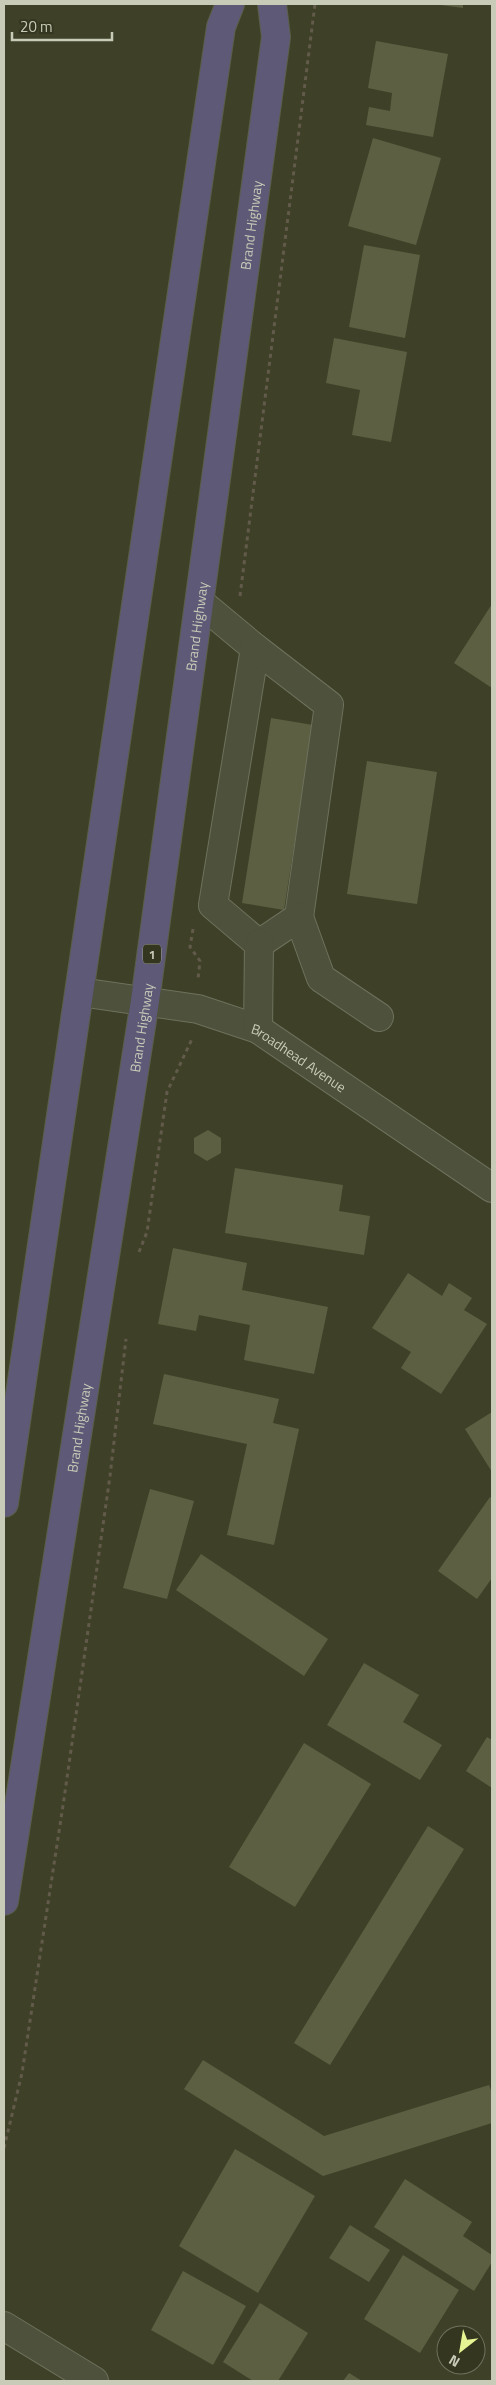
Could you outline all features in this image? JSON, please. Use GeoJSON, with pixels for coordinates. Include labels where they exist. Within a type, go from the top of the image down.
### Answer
{"type":"FeatureCollection","features":[{"type":"Feature","properties":{"kind":"highway"},"geometry":{"type":"LineString","coordinates":[[4,1503],[9,1437],[80,992],[221,27],[230,4]]}},
{"type":"Feature","properties":{"kind":"highway","name":"Brand Highway"},"geometry":{"type":"LineString","coordinates":[[4,1901],[7,1867],[145,1001],[276,37],[272,4]]}},
{"type":"Feature","properties":{"kind":"street"},"geometry":{"type":"LineString","coordinates":[[200,604],[329,705],[299,917],[321,978],[379,1018]]}},
{"type":"Feature","properties":{"kind":"street"},"geometry":{"type":"LineString","coordinates":[[255,648],[213,905],[259,944]]}},
{"type":"Feature","properties":{"kind":"street"},"geometry":{"type":"LineString","coordinates":[[259,944],[299,917]]}},
{"type":"Feature","properties":{"kind":"street"},"geometry":{"type":"LineString","coordinates":[[258,1029],[259,944]]}},
{"type":"Feature","properties":{"kind":"street","name":"Broadhead Avenue"},"geometry":{"type":"LineString","coordinates":[[80,992],[198,1009],[258,1029],[492,1188]]}},
{"type":"Feature","properties":{"kind":"street"},"geometry":{"type":"LineString","coordinates":[[4,2326],[94,2381]]}},
{"type":"Feature","properties":{"kind":"path"},"geometry":{"type":"LineString","coordinates":[[240,594],[316,4]]}},
{"type":"Feature","properties":{"kind":"path"},"geometry":{"type":"LineString","coordinates":[[138,1255],[147,1232],[167,1092],[191,1042]]}},
{"type":"Feature","properties":{"kind":"path"},"geometry":{"type":"LineString","coordinates":[[4,2148],[22,2072],[56,1848],[110,1476],[127,1331]]}},
{"type":"Feature","properties":{"kind":"building"},"geometry":{"type":"Polygon","coordinates":[[[433,4],[463,4],[463,8],[433,4]]]}},
{"type":"Feature","properties":{"kind":"building"},"geometry":{"type":"Polygon","coordinates":[[[376,41],[448,54],[433,137],[366,125],[369,107],[390,111],[392,93],[368,88],[376,41]]]}},
{"type":"Feature","properties":{"kind":"building"},"geometry":{"type":"Polygon","coordinates":[[[373,138],[441,158],[416,245],[348,226],[373,138]]]}},
{"type":"Feature","properties":{"kind":"building"},"geometry":{"type":"Polygon","coordinates":[[[364,245],[420,255],[405,338],[349,327],[364,245]]]}},
{"type":"Feature","properties":{"kind":"building"},"geometry":{"type":"Polygon","coordinates":[[[334,338],[407,352],[391,442],[352,435],[360,390],[326,383],[334,338]]]}},
{"type":"Feature","properties":{"kind":"building"},"geometry":{"type":"Polygon","coordinates":[[[492,604],[492,688],[454,663],[492,604]]]}},
{"type":"Feature","properties":{"kind":"building"},"geometry":{"type":"Polygon","coordinates":[[[271,718],[313,725],[284,910],[242,903],[271,718]]]}},
{"type":"Feature","properties":{"kind":"building"},"geometry":{"type":"Polygon","coordinates":[[[367,761],[437,772],[417,904],[347,894],[367,761]]]}},
{"type":"Feature","properties":{"kind":"building"},"geometry":{"type":"Polygon","coordinates":[[[208,1130],[221,1138],[221,1153],[207,1161],[194,1153],[194,1138],[208,1130]]]}},
{"type":"Feature","properties":{"kind":"building"},"geometry":{"type":"Polygon","coordinates":[[[235,1168],[343,1185],[339,1211],[370,1216],[364,1255],[225,1233],[235,1168]]]}},
{"type":"Feature","properties":{"kind":"building"},"geometry":{"type":"Polygon","coordinates":[[[173,1248],[247,1263],[242,1290],[328,1307],[314,1374],[244,1360],[250,1325],[199,1315],[196,1331],[158,1324],[173,1248]]]}},
{"type":"Feature","properties":{"kind":"building"},"geometry":{"type":"Polygon","coordinates":[[[408,1273],[442,1296],[449,1283],[472,1298],[464,1310],[487,1324],[441,1394],[401,1368],[411,1352],[372,1328],[408,1273]]]}},
{"type":"Feature","properties":{"kind":"building"},"geometry":{"type":"Polygon","coordinates":[[[164,1374],[279,1399],[273,1423],[299,1429],[274,1545],[227,1535],[247,1444],[153,1424],[164,1374]]]}},
{"type":"Feature","properties":{"kind":"building"},"geometry":{"type":"Polygon","coordinates":[[[492,1412],[492,1472],[465,1429],[492,1412]]]}},
{"type":"Feature","properties":{"kind":"building"},"geometry":{"type":"Polygon","coordinates":[[[150,1489],[194,1501],[167,1599],[123,1588],[150,1489]]]}},
{"type":"Feature","properties":{"kind":"building"},"geometry":{"type":"Polygon","coordinates":[[[490,1497],[492,1499],[492,1578],[477,1599],[438,1571],[490,1497]]]}},
{"type":"Feature","properties":{"kind":"building"},"geometry":{"type":"Polygon","coordinates":[[[201,1554],[328,1639],[304,1676],[176,1590],[201,1554]]]}},
{"type":"Feature","properties":{"kind":"building"},"geometry":{"type":"Polygon","coordinates":[[[364,1663],[419,1695],[403,1722],[442,1745],[420,1780],[327,1725],[364,1663]]]}},
{"type":"Feature","properties":{"kind":"building"},"geometry":{"type":"Polygon","coordinates":[[[487,1737],[492,1740],[492,1788],[466,1771],[487,1737]]]}},
{"type":"Feature","properties":{"kind":"building"},"geometry":{"type":"Polygon","coordinates":[[[304,1743],[371,1784],[295,1907],[229,1867],[304,1743]]]}},
{"type":"Feature","properties":{"kind":"building"},"geometry":{"type":"Polygon","coordinates":[[[428,1826],[464,1849],[330,2065],[294,2043],[428,1826]]]}},
{"type":"Feature","properties":{"kind":"building"},"geometry":{"type":"Polygon","coordinates":[[[203,2060],[324,2136],[489,2085],[492,2093],[492,2123],[323,2176],[184,2089],[203,2060]]]}},
{"type":"Feature","properties":{"kind":"building"},"geometry":{"type":"Polygon","coordinates":[[[235,2149],[315,2196],[258,2293],[179,2246],[235,2149]]]}},
{"type":"Feature","properties":{"kind":"building"},"geometry":{"type":"Polygon","coordinates":[[[405,2179],[472,2222],[463,2236],[492,2255],[492,2262],[474,2291],[374,2227],[405,2179]]]}},
{"type":"Feature","properties":{"kind":"building"},"geometry":{"type":"Polygon","coordinates":[[[350,2225],[390,2250],[369,2282],[329,2258],[350,2225]]]}},
{"type":"Feature","properties":{"kind":"building"},"geometry":{"type":"Polygon","coordinates":[[[403,2255],[459,2290],[420,2353],[364,2319],[403,2255]]]}},
{"type":"Feature","properties":{"kind":"building"},"geometry":{"type":"Polygon","coordinates":[[[183,2271],[246,2306],[213,2365],[151,2330],[183,2271]]]}},
{"type":"Feature","properties":{"kind":"building"},"geometry":{"type":"Polygon","coordinates":[[[260,2303],[308,2333],[278,2381],[253,2381],[223,2362],[260,2303]]]}},
{"type":"Feature","properties":{"kind":"building"},"geometry":{"type":"Polygon","coordinates":[[[349,2373],[362,2381],[343,2381],[349,2373]]]}}]}
